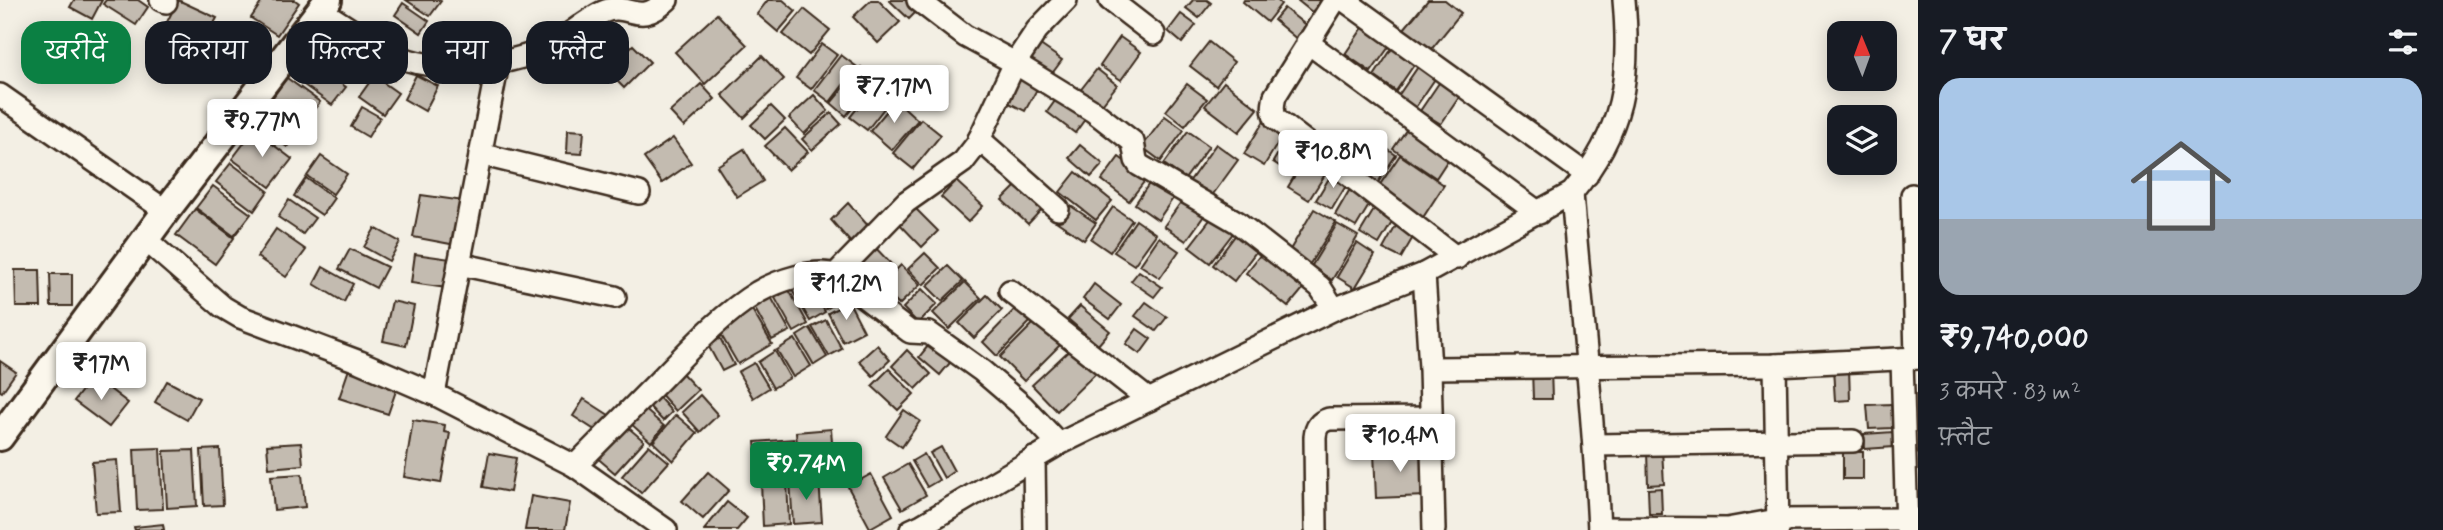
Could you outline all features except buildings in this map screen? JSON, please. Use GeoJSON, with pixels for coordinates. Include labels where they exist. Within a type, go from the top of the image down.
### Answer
{"type":"FeatureCollection","features":[{"type":"Feature","properties":{"kind":"street"},"geometry":{"type":"LineString","coordinates":[[512,59],[547,48],[607,10],[647,14],[656,11],[667,0]]}},
{"type":"Feature","properties":{"kind":"street"},"geometry":{"type":"LineString","coordinates":[[918,0],[965,36],[1093,111],[1129,137],[1139,165],[1237,222],[1320,287],[1334,309]]}},
{"type":"Feature","properties":{"kind":"street"},"geometry":{"type":"LineString","coordinates":[[835,275],[906,202],[963,162],[979,139],[1015,63],[1037,30],[1066,0]]}},
{"type":"Feature","properties":{"kind":"street"},"geometry":{"type":"LineString","coordinates":[[1110,0],[1154,34]]}},
{"type":"Feature","properties":{"kind":"street"},"geometry":{"type":"LineString","coordinates":[[1335,0],[1275,96],[1272,107],[1276,119],[1457,258]]}},
{"type":"Feature","properties":{"kind":"street"},"geometry":{"type":"LineString","coordinates":[[1344,0],[1587,175]]}},
{"type":"Feature","properties":{"kind":"street"},"geometry":{"type":"LineString","coordinates":[[919,528],[1059,444],[1334,309],[1424,274],[1457,258],[1572,193],[1587,175],[1607,141],[1624,93],[1628,45],[1624,0]]}},
{"type":"Feature","properties":{"kind":"street"},"geometry":{"type":"LineString","coordinates":[[0,437],[166,211],[324,5],[368,39],[408,60],[422,62]]}},
{"type":"Feature","properties":{"kind":"street"},"geometry":{"type":"LineString","coordinates":[[1307,42],[1539,213]]}},
{"type":"Feature","properties":{"kind":"street"},"geometry":{"type":"LineString","coordinates":[[434,394],[494,84]]}},
{"type":"Feature","properties":{"kind":"street"},"geometry":{"type":"LineString","coordinates":[[0,95],[166,211]]}},
{"type":"Feature","properties":{"kind":"street"},"geometry":{"type":"LineString","coordinates":[[979,139],[1058,209]]}},
{"type":"Feature","properties":{"kind":"street"},"geometry":{"type":"LineString","coordinates":[[480,155],[639,193]]}},
{"type":"Feature","properties":{"kind":"street"},"geometry":{"type":"LineString","coordinates":[[1572,193],[1595,444],[1599,529],[1907,525],[1912,359],[1912,195]]}},
{"type":"Feature","properties":{"kind":"street"},"geometry":{"type":"LineString","coordinates":[[146,240],[223,307],[240,317],[360,362],[434,394],[575,466],[640,522],[666,530]]}},
{"type":"Feature","properties":{"kind":"street"},"geometry":{"type":"LineString","coordinates":[[459,264],[615,297]]}},
{"type":"Feature","properties":{"kind":"street"},"geometry":{"type":"LineString","coordinates":[[575,466],[689,349],[759,292],[809,273],[828,272],[909,332],[929,333],[982,371],[1059,444]]}},
{"type":"Feature","properties":{"kind":"street"},"geometry":{"type":"LineString","coordinates":[[1424,274],[1430,368],[1434,530]]}},
{"type":"Feature","properties":{"kind":"street"},"geometry":{"type":"LineString","coordinates":[[1010,291],[1149,400]]}},
{"type":"Feature","properties":{"kind":"street"},"geometry":{"type":"LineString","coordinates":[[1430,368],[1775,365],[1912,359]]}},
{"type":"Feature","properties":{"kind":"street"},"geometry":{"type":"LineString","coordinates":[[1775,365],[1778,525]]}},
{"type":"Feature","properties":{"kind":"street"},"geometry":{"type":"LineString","coordinates":[[1316,530],[1315,437],[1316,428],[1321,422],[1329,419],[1431,418]]}},
{"type":"Feature","properties":{"kind":"street"},"geometry":{"type":"LineString","coordinates":[[1595,444],[1853,441]]}},
{"type":"Feature","properties":{"kind":"street"},"geometry":{"type":"LineString","coordinates":[[1034,458],[1035,530]]}}]}
